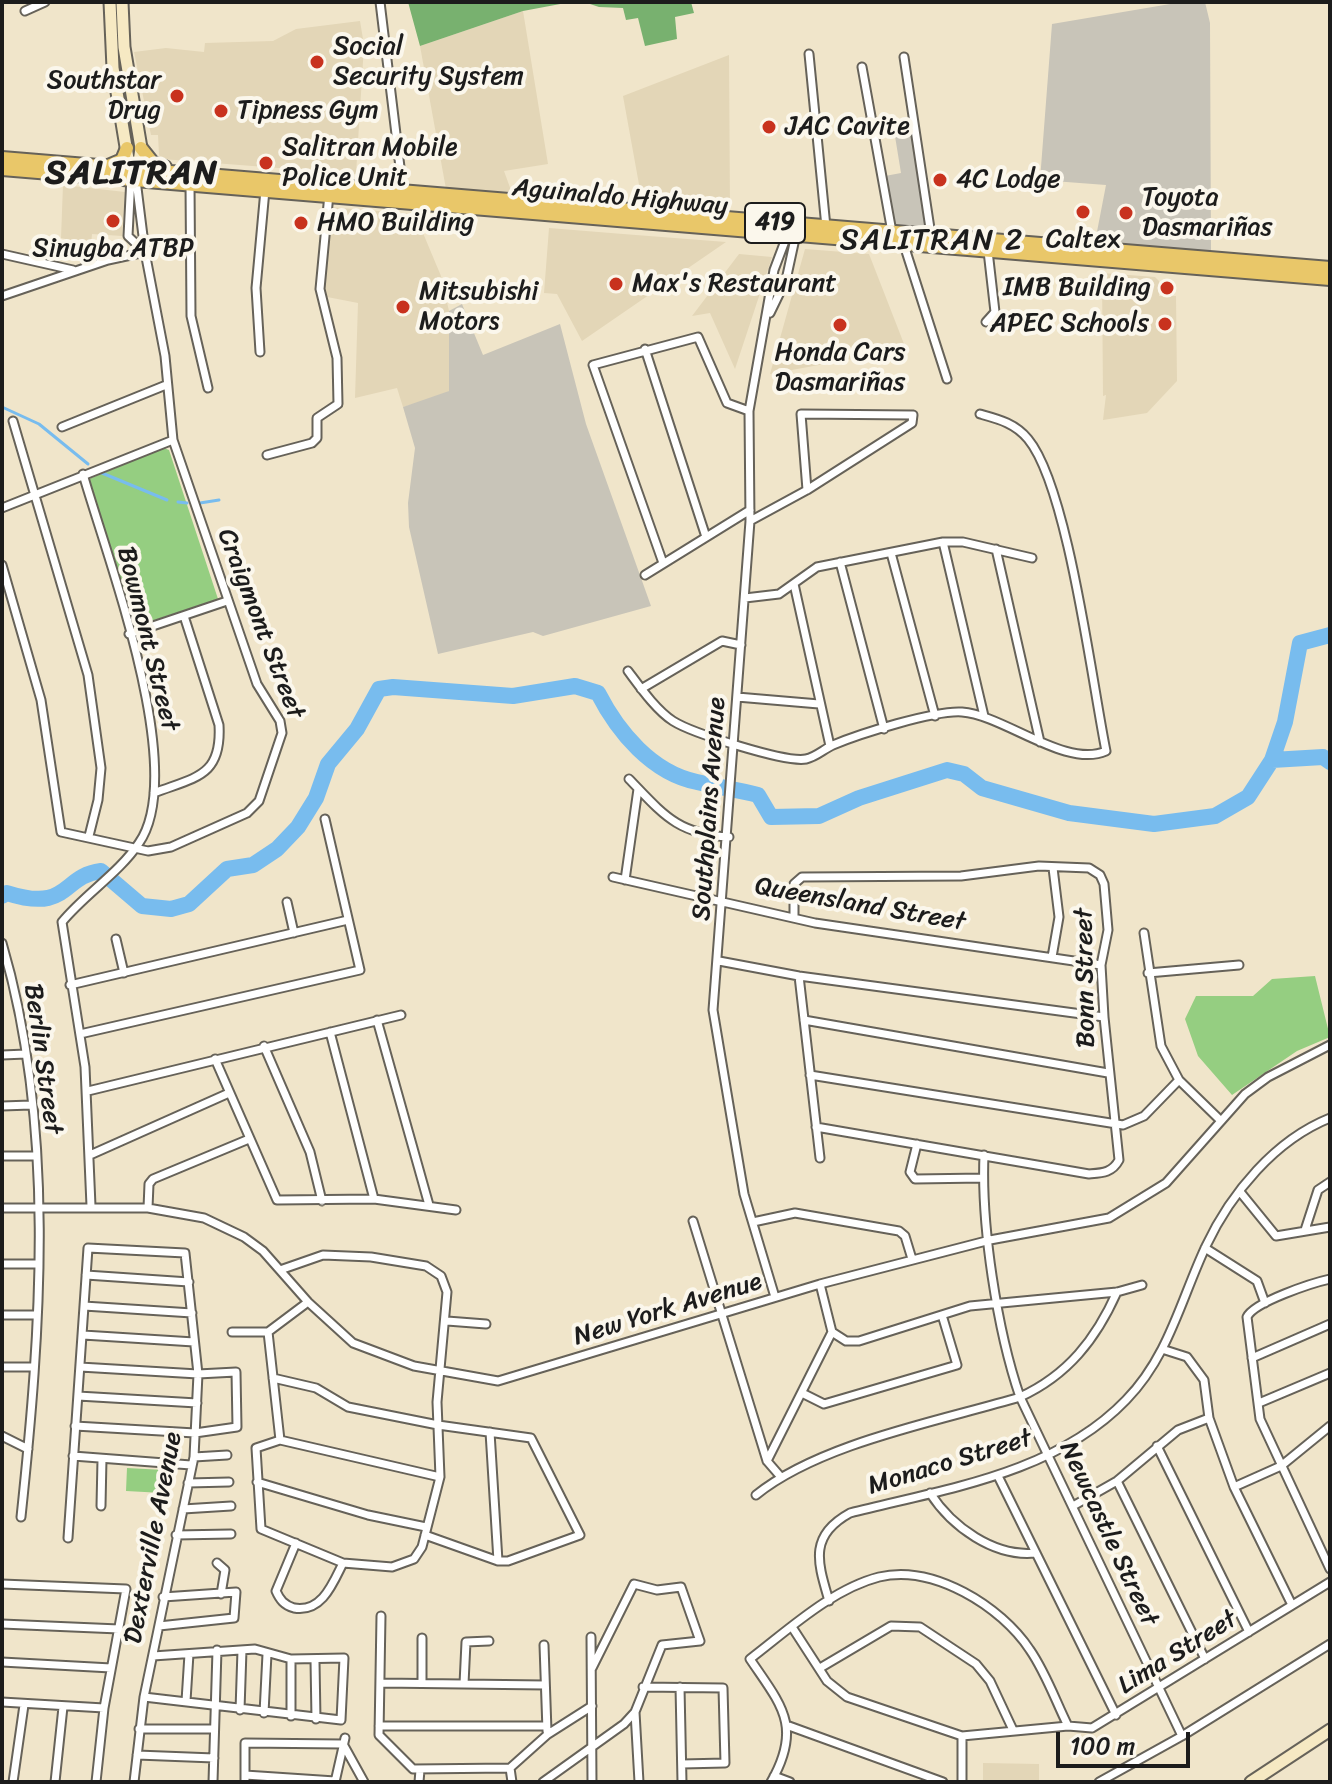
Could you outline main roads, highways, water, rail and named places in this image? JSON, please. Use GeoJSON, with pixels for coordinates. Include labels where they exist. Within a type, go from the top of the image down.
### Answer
{"type":"FeatureCollection","features":[{"type":"Feature","properties":{"kind":"highway"},"geometry":{"type":"LineString","coordinates":[[106,167],[122,160],[127,148]]}},
{"type":"Feature","properties":{"kind":"highway"},"geometry":{"type":"LineString","coordinates":[[141,148],[158,165],[213,171],[223,176]]}},
{"type":"Feature","properties":{"kind":"highway","name":"Aguinaldo Highway"},"geometry":{"type":"LineString","coordinates":[[2,158],[106,167],[190,184],[265,190],[329,190]]}},
{"type":"Feature","properties":{"kind":"highway","name":"Aguinaldo Highway"},"geometry":{"type":"LineString","coordinates":[[2,169],[223,176],[329,190],[792,231],[892,232],[1330,268]]}},
{"type":"Feature","properties":{"kind":"highway","name":"Aguinaldo Highway"},"geometry":{"type":"LineString","coordinates":[[826,233],[904,245],[1330,279]]}},
{"type":"Feature","properties":{"kind":"main road"},"geometry":{"type":"LineString","coordinates":[[110,2],[113,68],[127,148],[135,174]]}},
{"type":"Feature","properties":{"kind":"main road"},"geometry":{"type":"LineString","coordinates":[[122,2],[124,47],[141,148],[135,174]]}},
{"type":"Feature","properties":{"kind":"main road"},"geometry":{"type":"LineString","coordinates":[[1251,1782],[1330,1730]]}},
{"type":"Feature","properties":{"kind":"waterway"},"geometry":{"type":"LineString","coordinates":[[2,407],[39,424],[88,464]]}},
{"type":"Feature","properties":{"kind":"waterway"},"geometry":{"type":"LineString","coordinates":[[102,473],[167,500]]}},
{"type":"Feature","properties":{"kind":"waterway"},"geometry":{"type":"LineString","coordinates":[[200,503],[219,500]]}},
{"type":"Feature","properties":{"kind":"waterway"},"geometry":{"type":"LineString","coordinates":[[178,502],[187,503]]}},
{"type":"Feature","properties":{"kind":"waterway"},"geometry":{"type":"LineString","coordinates":[[2,896],[7,893],[43,899],[54,896],[88,874],[101,871],[142,906],[171,909],[189,904],[227,869],[253,865],[277,849],[298,827],[316,798],[328,764],[357,729],[379,689],[393,687],[513,696],[575,686],[598,693],[626,736],[651,760],[681,777],[758,795],[771,817],[819,816],[859,798],[947,770],[964,774],[982,788],[1069,813],[1154,824],[1215,816],[1248,797],[1272,760],[1285,722],[1300,643],[1330,635]]}},
{"type":"Feature","properties":{"kind":"waterway"},"geometry":{"type":"LineString","coordinates":[[1272,760],[1323,757],[1330,762]]}},
{"type":"Feature","properties":{"kind":"place","name":"Social Security System"},"geometry":{"type":"Point","coordinates":[317,62]}},
{"type":"Feature","properties":{"kind":"place","name":"Southstar Drug"},"geometry":{"type":"Point","coordinates":[177,96]}},
{"type":"Feature","properties":{"kind":"place","name":"Tipness Gym"},"geometry":{"type":"Point","coordinates":[221,111]}},
{"type":"Feature","properties":{"kind":"place","name":"JAC Cavite"},"geometry":{"type":"Point","coordinates":[769,127]}},
{"type":"Feature","properties":{"kind":"place","name":"Salitran Mobile Police Unit"},"geometry":{"type":"Point","coordinates":[266,163]}},
{"type":"Feature","properties":{"kind":"place","name":"4C Lodge"},"geometry":{"type":"Point","coordinates":[940,180]}},
{"type":"Feature","properties":{"kind":"place","name":"Caltex"},"geometry":{"type":"Point","coordinates":[1083,212]}},
{"type":"Feature","properties":{"kind":"place","name":"Toyota Dasmariñas"},"geometry":{"type":"Point","coordinates":[1126,213]}},
{"type":"Feature","properties":{"kind":"place","name":"Sinugba ATBP"},"geometry":{"type":"Point","coordinates":[113,221]}},
{"type":"Feature","properties":{"kind":"place","name":"HMO Building"},"geometry":{"type":"Point","coordinates":[301,223]}},
{"type":"Feature","properties":{"kind":"place","name":"Max's Restaurant"},"geometry":{"type":"Point","coordinates":[616,284]}},
{"type":"Feature","properties":{"kind":"place","name":"IMB Building"},"geometry":{"type":"Point","coordinates":[1167,288]}},
{"type":"Feature","properties":{"kind":"place","name":"Mitsubishi Motors"},"geometry":{"type":"Point","coordinates":[403,307]}},
{"type":"Feature","properties":{"kind":"place","name":"APEC Schools"},"geometry":{"type":"Point","coordinates":[1165,324]}},
{"type":"Feature","properties":{"kind":"place","name":"Honda Cars Dasmariñas"},"geometry":{"type":"Point","coordinates":[840,325]}},
{"type":"Feature","properties":{"kind":"district","name":"SALITRAN"},"geometry":{"type":"Point","coordinates":[132,174]}},
{"type":"Feature","properties":{"kind":"district","name":"SALITRAN 2"},"geometry":{"type":"Point","coordinates":[932,241]}}]}
